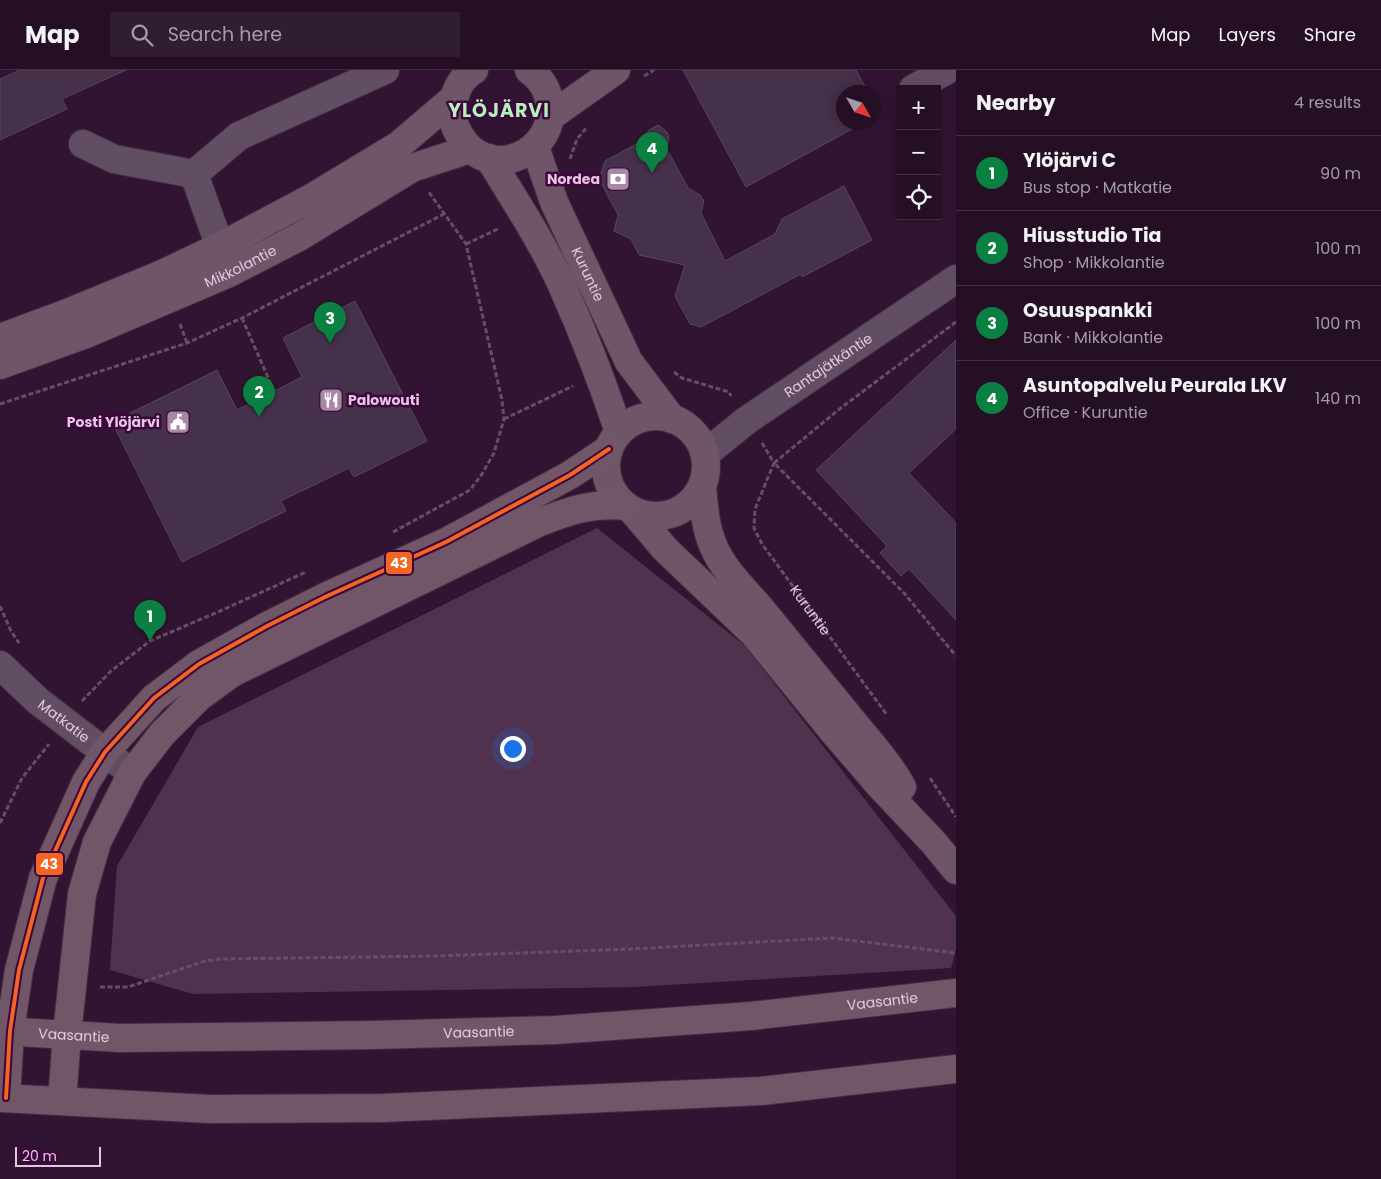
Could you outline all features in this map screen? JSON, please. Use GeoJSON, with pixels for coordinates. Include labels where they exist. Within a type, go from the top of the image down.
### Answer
{"type":"FeatureCollection","features":[{"type":"Feature","properties":{"kind":"highway"},"geometry":{"type":"LineString","coordinates":[[614,440],[570,475],[446,542],[325,597],[267,626],[200,664],[154,698],[105,752],[86,782],[43,878],[5,1031],[3,1098],[210,1109],[383,1108],[761,1091],[956,1069]]}},
{"type":"Feature","properties":{"kind":"highway"},"geometry":{"type":"LineString","coordinates":[[62,1101],[82,894],[97,842],[132,773],[162,734],[199,697],[232,673],[540,522],[584,507],[605,504],[629,508]]}},
{"type":"Feature","properties":{"kind":"highway","name":"Vaasantie"},"geometry":{"type":"LineString","coordinates":[[5,1031],[120,1038],[374,1035],[555,1030],[750,1016],[956,993]]}},
{"type":"Feature","properties":{"kind":"main road","name":"Mikkolantie"},"geometry":{"type":"LineString","coordinates":[[0,338],[160,275],[219,247],[313,197],[399,145],[453,99],[460,84],[472,70]]}},
{"type":"Feature","properties":{"kind":"main road"},"geometry":{"type":"LineString","coordinates":[[529,70],[544,86],[550,100],[551,116],[548,128],[543,138],[535,147]]}},
{"type":"Feature","properties":{"kind":"main road"},"geometry":{"type":"LineString","coordinates":[[551,116],[616,70]]}},
{"type":"Feature","properties":{"kind":"main road"},"geometry":{"type":"LineString","coordinates":[[453,99],[452,117],[458,134],[479,154],[525,217],[560,282],[600,374],[614,440]]}},
{"type":"Feature","properties":{"kind":"main road","name":"Mikkolantie"},"geometry":{"type":"LineString","coordinates":[[0,365],[86,334],[230,273],[299,237],[412,168],[479,154],[501,160],[513,158],[525,154],[535,147]]}},
{"type":"Feature","properties":{"kind":"main road","name":"Kuruntie"},"geometry":{"type":"LineString","coordinates":[[535,147],[554,202],[620,339],[629,362],[672,419]]}},
{"type":"Feature","properties":{"kind":"main road"},"geometry":{"type":"LineString","coordinates":[[934,843],[896,776],[760,608],[730,574],[714,548],[704,516],[702,486],[706,470],[705,454],[696,436],[685,426],[672,419],[658,416],[630,423],[614,440],[606,464],[608,480],[614,494],[665,548],[754,634],[881,787],[934,843],[956,870]]}},
{"type":"Feature","properties":{"kind":"main road"},"geometry":{"type":"LineString","coordinates":[[629,508],[650,516],[677,512],[692,502],[702,486]]}},
{"type":"Feature","properties":{"kind":"street"},"geometry":{"type":"LineString","coordinates":[[194,174],[239,136],[385,70]]}},
{"type":"Feature","properties":{"kind":"street"},"geometry":{"type":"LineString","coordinates":[[920,85],[947,70]]}},
{"type":"Feature","properties":{"kind":"street"},"geometry":{"type":"LineString","coordinates":[[83,144],[114,159],[194,174]]}},
{"type":"Feature","properties":{"kind":"street"},"geometry":{"type":"LineString","coordinates":[[194,174],[230,273]]}},
{"type":"Feature","properties":{"kind":"street","name":"Rantajätkäntie"},"geometry":{"type":"LineString","coordinates":[[705,454],[747,420],[956,279]]}},
{"type":"Feature","properties":{"kind":"street","name":"Matkatie"},"geometry":{"type":"LineString","coordinates":[[0,665],[66,723],[132,773]]}},
{"type":"Feature","properties":{"kind":"path"},"geometry":{"type":"LineString","coordinates":[[569,161],[577,139],[589,124]]}},
{"type":"Feature","properties":{"kind":"path"},"geometry":{"type":"LineString","coordinates":[[388,535],[470,490],[494,453],[504,419],[502,400],[466,244],[424,186]]}},
{"type":"Feature","properties":{"kind":"path"},"geometry":{"type":"LineString","coordinates":[[0,404],[187,343],[242,318],[444,214]]}},
{"type":"Feature","properties":{"kind":"path"},"geometry":{"type":"LineString","coordinates":[[242,318],[270,382]]}},
{"type":"Feature","properties":{"kind":"path"},"geometry":{"type":"LineString","coordinates":[[774,463],[842,407],[956,322]]}},
{"type":"Feature","properties":{"kind":"path"},"geometry":{"type":"LineString","coordinates":[[729,392],[774,463],[904,594],[956,656]]}},
{"type":"Feature","properties":{"kind":"path","name":"Kuruntie"},"geometry":{"type":"LineString","coordinates":[[774,463],[755,509],[754,528],[762,544],[892,722]]}},
{"type":"Feature","properties":{"kind":"path"},"geometry":{"type":"LineString","coordinates":[[0,823],[22,778],[81,702],[111,671],[150,641],[220,612],[308,571]]}},
{"type":"Feature","properties":{"kind":"path"},"geometry":{"type":"LineString","coordinates":[[0,606],[11,631],[21,645]]}},
{"type":"Feature","properties":{"kind":"path"},"geometry":{"type":"LineString","coordinates":[[930,777],[956,817]]}},
{"type":"Feature","properties":{"kind":"path"},"geometry":{"type":"LineString","coordinates":[[72,986],[128,988],[205,961],[220,959],[436,956],[632,949],[832,938],[956,953]]}},
{"type":"Feature","properties":{"kind":"shaded area"},"geometry":{"type":"Polygon","coordinates":[[[597,528],[744,645],[956,916],[956,950],[951,968],[634,987],[193,994],[110,970],[117,866],[198,727],[597,528]]]}},
{"type":"Feature","properties":{"kind":"building"},"geometry":{"type":"Polygon","coordinates":[[[20,70],[126,70],[62,99],[67,109],[0,140],[0,79],[20,70]]]}},
{"type":"Feature","properties":{"kind":"building"},"geometry":{"type":"Polygon","coordinates":[[[683,70],[856,70],[864,85],[836,85],[836,130],[850,130],[746,187],[683,70]]]}},
{"type":"Feature","properties":{"kind":"building"},"geometry":{"type":"Polygon","coordinates":[[[658,125],[669,136],[667,149],[688,188],[700,195],[704,201],[701,213],[725,261],[775,234],[782,219],[844,186],[872,240],[802,277],[801,274],[701,327],[690,324],[675,296],[685,265],[639,255],[631,239],[614,231],[618,215],[599,179],[605,161],[640,142],[649,130],[658,125]]]}},
{"type":"Feature","properties":{"kind":"building"},"geometry":{"type":"Polygon","coordinates":[[[355,301],[427,441],[354,477],[349,468],[281,501],[286,511],[182,562],[112,422],[217,370],[237,410],[302,377],[283,338],[355,301]]]}},
{"type":"Feature","properties":{"kind":"building"},"geometry":{"type":"Polygon","coordinates":[[[956,340],[956,429],[909,473],[956,523],[956,620],[909,569],[901,576],[880,553],[887,546],[816,470],[956,340]]]}},
{"type":"Feature","properties":{"kind":"transit line","name":"43"},"geometry":{"type":"LineString","coordinates":[[6,1098],[10,1031],[19,970],[43,878],[86,782],[105,752],[154,698],[199,664],[267,626],[325,597],[446,542],[570,475],[609,449]]}},
{"type":"Feature","properties":{"kind":"place","name":"Asuntopalvelu Peurala LKV"},"geometry":{"type":"Point","coordinates":[652,173]}},
{"type":"Feature","properties":{"kind":"place","name":"Nordea"},"geometry":{"type":"Point","coordinates":[618,179]}},
{"type":"Feature","properties":{"kind":"place","name":"Osuuspankki"},"geometry":{"type":"Point","coordinates":[330,343]}},
{"type":"Feature","properties":{"kind":"place","name":"Palowouti"},"geometry":{"type":"Point","coordinates":[331,400]}},
{"type":"Feature","properties":{"kind":"place","name":"Hiusstudio Tia"},"geometry":{"type":"Point","coordinates":[259,417]}},
{"type":"Feature","properties":{"kind":"place","name":"Posti Ylöjärvi"},"geometry":{"type":"Point","coordinates":[178,422]}},
{"type":"Feature","properties":{"kind":"place","name":"Ylöjärvi C"},"geometry":{"type":"Point","coordinates":[150,641]}},
{"type":"Feature","properties":{"kind":"district","name":"YLÖJÄRVI"},"geometry":{"type":"Point","coordinates":[499,110]}}]}
